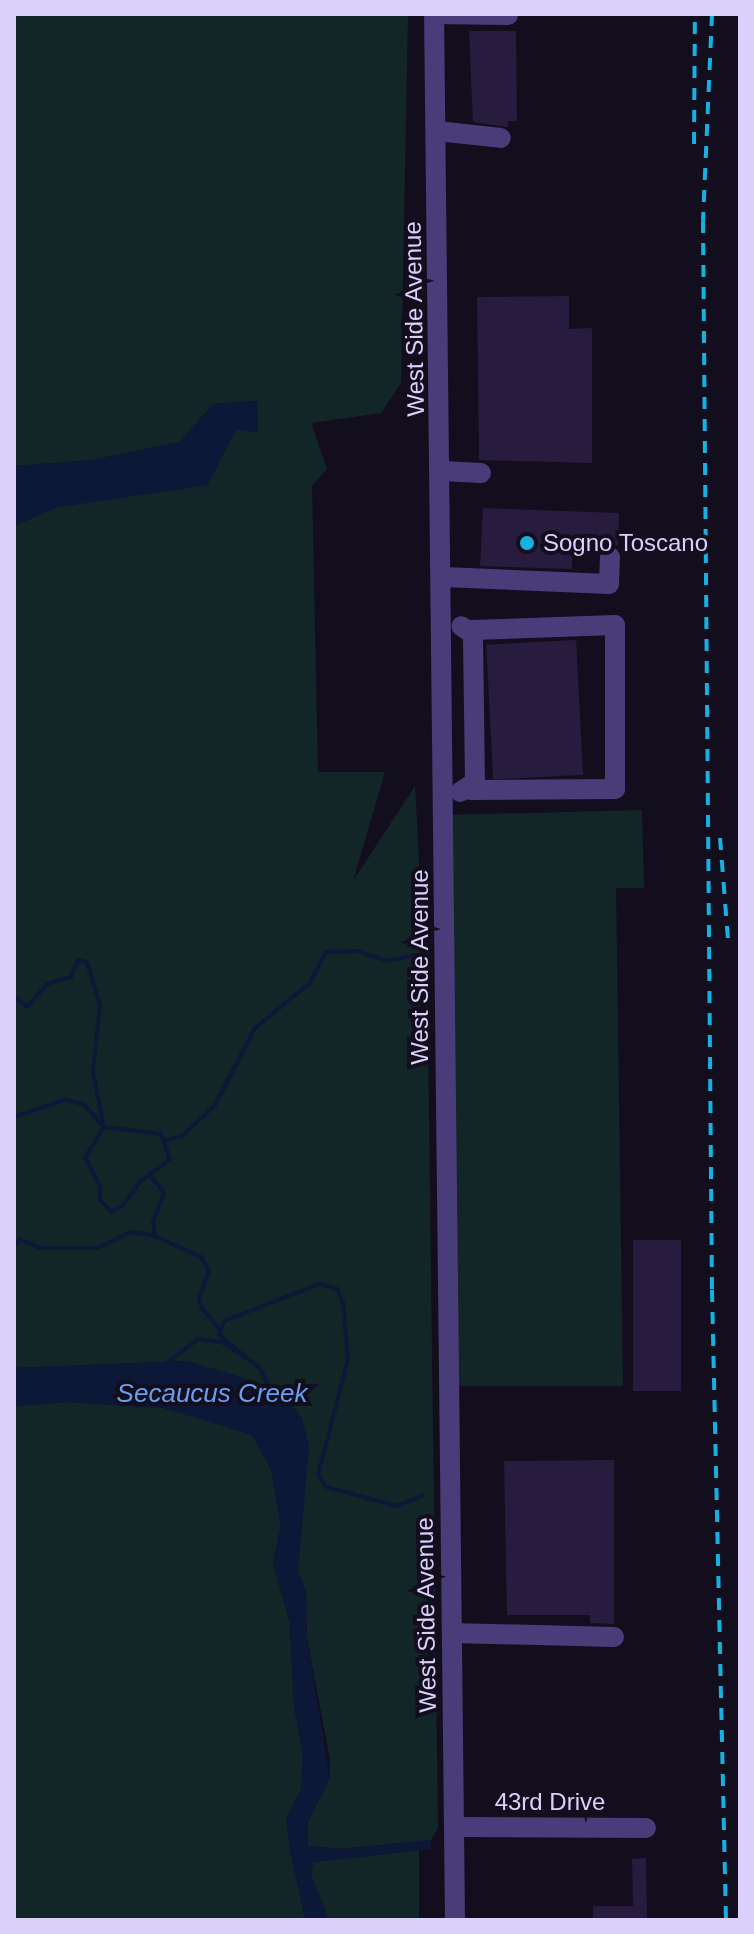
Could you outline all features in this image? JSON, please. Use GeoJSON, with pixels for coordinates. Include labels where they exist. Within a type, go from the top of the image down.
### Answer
{"type":"FeatureCollection","features":[{"type":"Feature","properties":{"kind":"street"},"geometry":{"type":"LineString","coordinates":[[434,14],[508,15]]}},
{"type":"Feature","properties":{"kind":"street","name":"West Side Avenue"},"geometry":{"type":"LineString","coordinates":[[434,14],[444,627],[455,1920]]}},
{"type":"Feature","properties":{"kind":"street"},"geometry":{"type":"LineString","coordinates":[[437,131],[501,138]]}},
{"type":"Feature","properties":{"kind":"street"},"geometry":{"type":"LineString","coordinates":[[442,471],[481,473]]}},
{"type":"Feature","properties":{"kind":"street"},"geometry":{"type":"LineString","coordinates":[[443,577],[609,584],[610,557]]}},
{"type":"Feature","properties":{"kind":"street"},"geometry":{"type":"LineString","coordinates":[[444,627],[472,630],[615,625],[615,789],[444,791]]}},
{"type":"Feature","properties":{"kind":"street"},"geometry":{"type":"LineString","coordinates":[[470,790],[475,782],[472,630]]}},
{"type":"Feature","properties":{"kind":"street"},"geometry":{"type":"LineString","coordinates":[[452,1633],[614,1637]]}},
{"type":"Feature","properties":{"kind":"street","name":"43rd Drive"},"geometry":{"type":"LineString","coordinates":[[454,1827],[646,1828]]}},
{"type":"Feature","properties":{"kind":"green space"},"geometry":{"type":"Polygon","coordinates":[[[14,14],[408,14],[401,383],[381,413],[311,423],[327,469],[312,486],[318,772],[385,772],[353,881],[415,786],[428,1034],[438,1828],[431,1840],[342,1849],[308,1846],[308,1821],[330,1778],[330,1759],[307,1639],[306,1593],[298,1571],[302,1418],[285,1399],[259,1383],[187,1361],[14,1368],[14,526],[57,507],[207,485],[236,429],[258,432],[257,401],[213,404],[180,442],[93,460],[14,466],[14,14]]]}},
{"type":"Feature","properties":{"kind":"green space"},"geometry":{"type":"Polygon","coordinates":[[[642,810],[644,888],[616,888],[623,1386],[450,1386],[444,815],[642,810]]]}},
{"type":"Feature","properties":{"kind":"green space"},"geometry":{"type":"Polygon","coordinates":[[[67,1402],[164,1408],[213,1422],[252,1435],[271,1469],[281,1526],[273,1563],[290,1623],[294,1705],[303,1756],[301,1789],[286,1819],[305,1920],[14,1920],[14,1406],[67,1402]]]}},
{"type":"Feature","properties":{"kind":"green space"},"geometry":{"type":"Polygon","coordinates":[[[419,1850],[419,1920],[329,1920],[311,1875],[313,1862],[419,1850]]]}},
{"type":"Feature","properties":{"kind":"water"},"geometry":{"type":"Polygon","coordinates":[[[257,401],[258,432],[236,430],[207,485],[57,507],[14,526],[14,466],[93,460],[180,442],[213,404],[257,401]]]}},
{"type":"Feature","properties":{"kind":"water","name":"Secaucus Creek"},"geometry":{"type":"Polygon","coordinates":[[[187,1361],[260,1383],[284,1399],[302,1418],[309,1447],[298,1571],[306,1593],[307,1639],[330,1778],[308,1821],[308,1846],[342,1849],[431,1840],[431,1849],[313,1862],[311,1875],[329,1920],[305,1920],[290,1850],[286,1818],[301,1789],[303,1756],[294,1705],[290,1623],[273,1563],[281,1526],[271,1469],[252,1435],[164,1408],[67,1402],[14,1406],[14,1368],[187,1361]]]}},
{"type":"Feature","properties":{"kind":"building"},"geometry":{"type":"Polygon","coordinates":[[[469,31],[516,31],[517,121],[508,121],[508,127],[473,122],[469,31]]]}},
{"type":"Feature","properties":{"kind":"building"},"geometry":{"type":"Polygon","coordinates":[[[569,296],[569,329],[592,328],[592,463],[479,460],[477,297],[569,296]]]}},
{"type":"Feature","properties":{"kind":"building","name":"Sogno Toscano"},"geometry":{"type":"Polygon","coordinates":[[[483,508],[619,513],[618,545],[573,542],[572,569],[480,566],[483,508]]]}},
{"type":"Feature","properties":{"kind":"building"},"geometry":{"type":"Polygon","coordinates":[[[576,640],[583,775],[493,780],[486,645],[576,640]]]}},
{"type":"Feature","properties":{"kind":"building"},"geometry":{"type":"Polygon","coordinates":[[[633,1240],[681,1240],[681,1391],[633,1391],[633,1240]]]}},
{"type":"Feature","properties":{"kind":"building"},"geometry":{"type":"Polygon","coordinates":[[[614,1460],[614,1624],[590,1623],[590,1615],[507,1615],[504,1461],[614,1460]]]}},
{"type":"Feature","properties":{"kind":"building"},"geometry":{"type":"Polygon","coordinates":[[[646,1858],[647,1920],[593,1920],[593,1906],[633,1906],[632,1859],[646,1858]]]}},
{"type":"Feature","properties":{"kind":"waterway"},"geometry":{"type":"LineString","coordinates":[[165,1140],[182,1136],[215,1105],[255,1028],[310,983],[326,952],[358,951],[385,961],[416,955]]}},
{"type":"Feature","properties":{"kind":"waterway"},"geometry":{"type":"LineString","coordinates":[[14,996],[27,1007],[47,984],[71,977],[78,960],[87,962],[100,1005],[93,1072],[104,1127],[85,1157],[100,1187],[100,1200],[111,1212],[122,1206],[141,1181],[170,1159],[161,1134],[104,1127],[83,1104],[65,1100],[14,1117]]}},
{"type":"Feature","properties":{"kind":"waterway"},"geometry":{"type":"LineString","coordinates":[[14,1246],[20,1239],[40,1248],[98,1248],[131,1232],[155,1236],[153,1222],[164,1193],[151,1176]]}},
{"type":"Feature","properties":{"kind":"waterway"},"geometry":{"type":"LineString","coordinates":[[155,1236],[201,1257],[209,1271],[199,1298],[202,1308],[220,1330]]}},
{"type":"Feature","properties":{"kind":"waterway"},"geometry":{"type":"LineString","coordinates":[[246,1357],[219,1335],[224,1321],[320,1284],[337,1289],[343,1303],[348,1359],[318,1475],[326,1487],[397,1506],[422,1496]]}},
{"type":"Feature","properties":{"kind":"waterway"},"geometry":{"type":"LineString","coordinates":[[163,1366],[198,1339],[222,1342],[258,1366],[273,1393]]}},
{"type":"Feature","properties":{"kind":"railway"},"geometry":{"type":"LineString","coordinates":[[694,144],[695,14]]}},
{"type":"Feature","properties":{"kind":"railway"},"geometry":{"type":"LineString","coordinates":[[712,14],[703,221],[712,1290],[726,1920]]}},
{"type":"Feature","properties":{"kind":"railway"},"geometry":{"type":"LineString","coordinates":[[720,838],[728,939]]}},
{"type":"Feature","properties":{"kind":"place","name":"Sogno Toscano"},"geometry":{"type":"Point","coordinates":[527,543]}}]}
